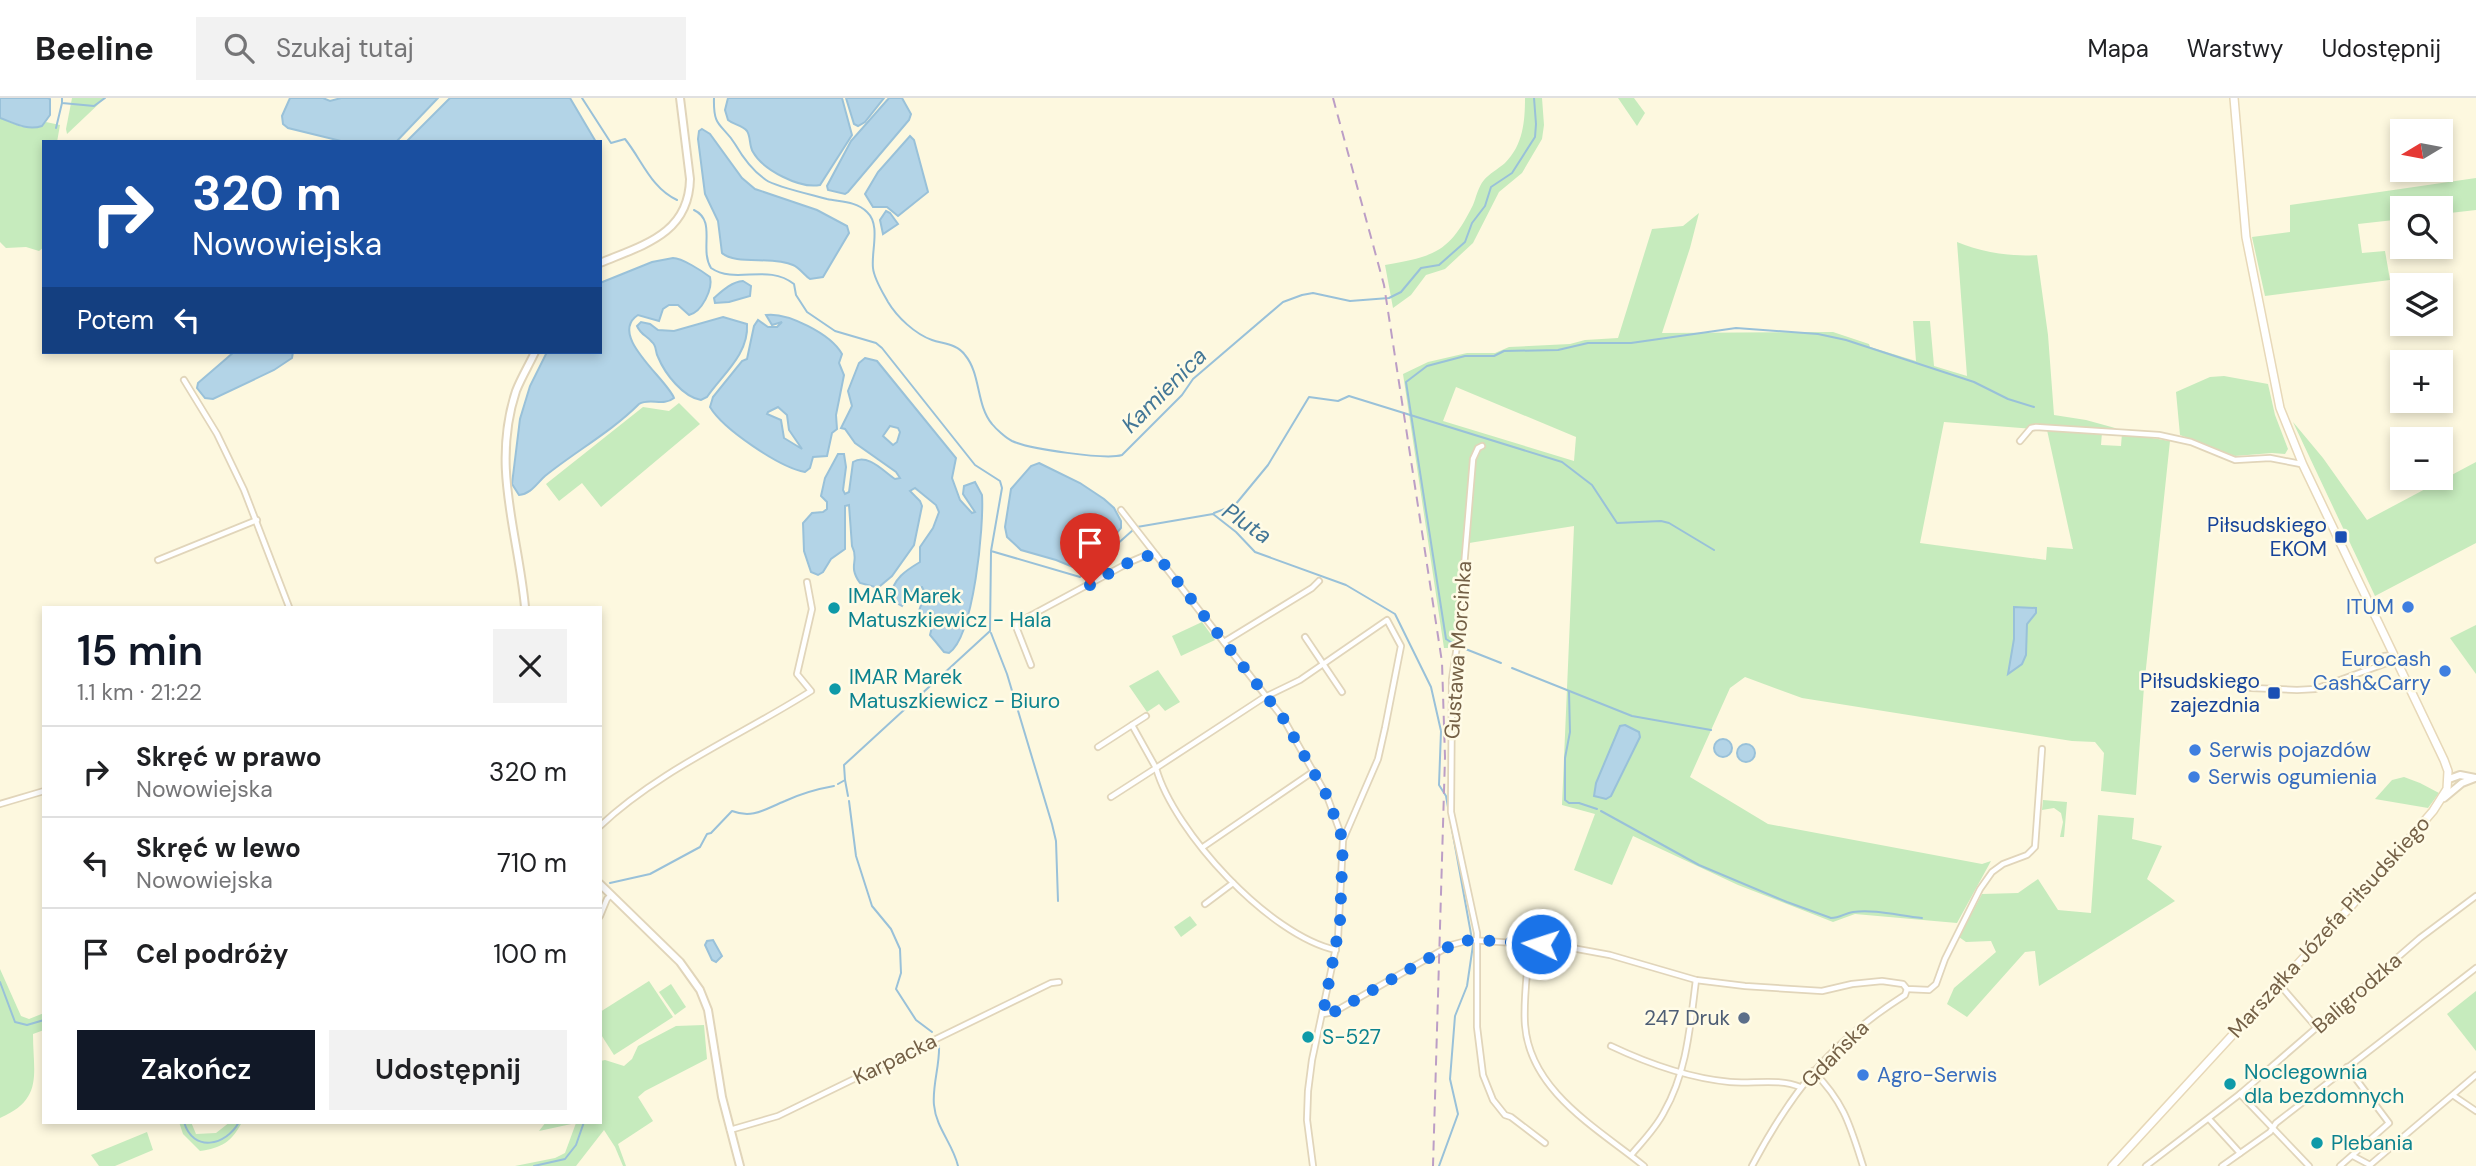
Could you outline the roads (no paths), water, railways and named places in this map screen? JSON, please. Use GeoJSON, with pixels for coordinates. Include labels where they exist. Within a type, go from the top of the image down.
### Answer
{"type":"FeatureCollection","features":[{"type":"Feature","properties":{"kind":"main road","name":"Marszałka Józefa Piłsudskiego"},"geometry":{"type":"LineString","coordinates":[[2113,1166],[2388,866],[2442,799],[2449,779],[2447,767],[2303,465],[2280,408],[2249,260],[2234,98]]}},
{"type":"Feature","properties":{"kind":"street"},"geometry":{"type":"LineString","coordinates":[[602,262],[661,236],[674,225],[684,209],[690,178],[680,98]]}},
{"type":"Feature","properties":{"kind":"street"},"geometry":{"type":"LineString","coordinates":[[525,606],[506,497],[505,466],[514,400],[534,354]]}},
{"type":"Feature","properties":{"kind":"street"},"geometry":{"type":"LineString","coordinates":[[184,380],[217,434],[257,520],[289,606]]}},
{"type":"Feature","properties":{"kind":"street"},"geometry":{"type":"LineString","coordinates":[[2021,441],[2026,433],[2036,427],[2132,432],[2179,438],[2235,460],[2270,458],[2303,465]]}},
{"type":"Feature","properties":{"kind":"street","name":"Gustawa Morcinka"},"geometry":{"type":"LineString","coordinates":[[1482,446],[1478,448],[1473,459],[1458,639],[1452,668],[1450,794],[1474,940],[1477,1027],[1486,1085],[1493,1100],[1506,1115],[1545,1143]]}},
{"type":"Feature","properties":{"kind":"street"},"geometry":{"type":"LineString","coordinates":[[1121,510],[1283,718],[1327,796],[1343,840]]}},
{"type":"Feature","properties":{"kind":"street"},"geometry":{"type":"LineString","coordinates":[[158,560],[257,520]]}},
{"type":"Feature","properties":{"kind":"street"},"geometry":{"type":"LineString","coordinates":[[1031,665],[1015,624],[1130,562],[1143,556],[1157,555]]}},
{"type":"Feature","properties":{"kind":"street"},"geometry":{"type":"LineString","coordinates":[[1224,642],[1312,588],[1319,581]]}},
{"type":"Feature","properties":{"kind":"street"},"geometry":{"type":"LineString","coordinates":[[602,824],[648,786],[811,691],[797,674],[812,609],[807,582]]}},
{"type":"Feature","properties":{"kind":"street"},"geometry":{"type":"LineString","coordinates":[[1111,797],[1323,664],[1387,620],[1401,646],[1378,759],[1343,840],[1341,907],[1336,950],[1308,1091],[1307,1121],[1313,1166]]}},
{"type":"Feature","properties":{"kind":"street"},"geometry":{"type":"LineString","coordinates":[[1305,637],[1342,692]]}},
{"type":"Feature","properties":{"kind":"street"},"geometry":{"type":"LineString","coordinates":[[2250,688],[2315,689],[2384,656],[2395,657]]}},
{"type":"Feature","properties":{"kind":"street"},"geometry":{"type":"LineString","coordinates":[[1098,747],[1146,716]]}},
{"type":"Feature","properties":{"kind":"street"},"geometry":{"type":"LineString","coordinates":[[1132,725],[1156,768],[1178,817],[1233,883],[1262,909],[1315,945],[1336,950]]}},
{"type":"Feature","properties":{"kind":"street"},"geometry":{"type":"LineString","coordinates":[[1323,1014],[1343,1008],[1451,944],[1474,940],[1587,950],[1696,980],[1809,991],[1882,982],[1903,984],[1907,989],[1932,989],[1980,889],[1992,872],[2032,851],[2038,817],[2042,748]]}},
{"type":"Feature","properties":{"kind":"street"},"geometry":{"type":"LineString","coordinates":[[2447,767],[2460,775],[2476,778]]}},
{"type":"Feature","properties":{"kind":"street"},"geometry":{"type":"LineString","coordinates":[[1203,847],[1314,771]]}},
{"type":"Feature","properties":{"kind":"street"},"geometry":{"type":"LineString","coordinates":[[2449,779],[2460,775]]}},
{"type":"Feature","properties":{"kind":"street"},"geometry":{"type":"LineString","coordinates":[[2442,799],[2462,783],[2476,778]]}},
{"type":"Feature","properties":{"kind":"street"},"geometry":{"type":"LineString","coordinates":[[2449,779],[2462,783]]}},
{"type":"Feature","properties":{"kind":"street"},"geometry":{"type":"LineString","coordinates":[[0,804],[42,792]]}},
{"type":"Feature","properties":{"kind":"street"},"geometry":{"type":"LineString","coordinates":[[1205,904],[1233,883]]}},
{"type":"Feature","properties":{"kind":"street"},"geometry":{"type":"LineString","coordinates":[[602,886],[680,962],[700,990],[708,1010],[722,1097],[740,1166]]}},
{"type":"Feature","properties":{"kind":"street"},"geometry":{"type":"LineString","coordinates":[[602,911],[611,895]]}},
{"type":"Feature","properties":{"kind":"street","name":"Baligrodzka"},"geometry":{"type":"LineString","coordinates":[[2146,1166],[2240,1094],[2420,938],[2476,896]]}},
{"type":"Feature","properties":{"kind":"street"},"geometry":{"type":"LineString","coordinates":[[1529,944],[1525,1024],[1528,1044],[1536,1066],[1556,1094],[1644,1166]]}},
{"type":"Feature","properties":{"kind":"street"},"geometry":{"type":"LineString","coordinates":[[2222,1166],[2270,1132],[2276,1123],[2476,968]]}},
{"type":"Feature","properties":{"kind":"street"},"geometry":{"type":"LineString","coordinates":[[1631,1155],[1663,1115],[1681,1073],[1696,980]]}},
{"type":"Feature","properties":{"kind":"street","name":"Karpacka"},"geometry":{"type":"LineString","coordinates":[[729,1130],[778,1116],[1051,983],[1059,982]]}},
{"type":"Feature","properties":{"kind":"street"},"geometry":{"type":"LineString","coordinates":[[2279,984],[2317,1028]]}},
{"type":"Feature","properties":{"kind":"street","name":"Gdańska"},"geometry":{"type":"LineString","coordinates":[[1752,1166],[1770,1133],[1813,1071],[1867,1020],[1905,995],[1907,989]]}},
{"type":"Feature","properties":{"kind":"street"},"geometry":{"type":"LineString","coordinates":[[1611,1046],[1681,1073],[1732,1082],[1791,1084],[1800,1087]]}},
{"type":"Feature","properties":{"kind":"street"},"geometry":{"type":"LineString","coordinates":[[2340,1166],[2389,1123],[2347,1068]]}},
{"type":"Feature","properties":{"kind":"street"},"geometry":{"type":"LineString","coordinates":[[1813,1071],[1844,1109],[1863,1166]]}},
{"type":"Feature","properties":{"kind":"street"},"geometry":{"type":"LineString","coordinates":[[2352,1156],[2371,1165],[2476,1075]]}},
{"type":"Feature","properties":{"kind":"street"},"geometry":{"type":"LineString","coordinates":[[2240,1094],[2309,1166]]}},
{"type":"Feature","properties":{"kind":"street"},"geometry":{"type":"LineString","coordinates":[[2454,1096],[2476,1111]]}},
{"type":"Feature","properties":{"kind":"street"},"geometry":{"type":"LineString","coordinates":[[2209,1119],[2239,1153]]}},
{"type":"Feature","properties":{"kind":"street"},"geometry":{"type":"LineString","coordinates":[[2297,1166],[2303,1160]]}},
{"type":"Feature","properties":{"kind":"water"},"geometry":{"type":"Polygon","coordinates":[[[0,98],[48,98],[50,115],[42,126],[31,128],[15,124],[0,118],[0,98]]]}},
{"type":"Feature","properties":{"kind":"water"},"geometry":{"type":"Polygon","coordinates":[[[290,98],[323,98],[330,101],[341,98],[438,98],[398,140],[337,140],[288,128],[283,124],[282,116],[290,98]]]}},
{"type":"Feature","properties":{"kind":"water"},"geometry":{"type":"Polygon","coordinates":[[[450,98],[570,98],[595,140],[408,140],[450,98]]]}},
{"type":"Feature","properties":{"kind":"water"},"geometry":{"type":"Polygon","coordinates":[[[728,98],[842,98],[852,135],[820,185],[802,184],[783,177],[758,159],[752,150],[747,131],[728,120],[725,110],[728,98]]]}},
{"type":"Feature","properties":{"kind":"water"},"geometry":{"type":"Polygon","coordinates":[[[846,98],[884,98],[865,122],[858,126],[854,124],[846,98]]]}},
{"type":"Feature","properties":{"kind":"water"},"geometry":{"type":"Polygon","coordinates":[[[889,98],[902,98],[911,114],[909,120],[848,192],[845,194],[828,190],[827,186],[851,141],[889,98]]]}},
{"type":"Feature","properties":{"kind":"water"},"geometry":{"type":"Polygon","coordinates":[[[702,129],[710,134],[742,178],[755,189],[817,210],[847,226],[849,233],[823,277],[810,279],[795,266],[785,262],[736,259],[722,253],[718,221],[705,194],[698,139],[702,129]]]}},
{"type":"Feature","properties":{"kind":"water"},"geometry":{"type":"Polygon","coordinates":[[[910,136],[914,140],[928,192],[898,216],[887,207],[873,207],[865,194],[878,172],[910,136]]]}},
{"type":"Feature","properties":{"kind":"water"},"geometry":{"type":"Polygon","coordinates":[[[886,211],[898,224],[883,234],[880,220],[886,211]]]}},
{"type":"Feature","properties":{"kind":"water"},"geometry":{"type":"Polygon","coordinates":[[[677,259],[687,262],[710,277],[706,299],[694,313],[689,315],[678,305],[669,305],[663,309],[659,321],[638,315],[630,324],[634,345],[674,398],[665,402],[648,401],[639,404],[530,490],[519,495],[512,484],[520,419],[530,386],[546,354],[602,354],[602,282],[652,262],[677,259]]]}},
{"type":"Feature","properties":{"kind":"water"},"geometry":{"type":"Polygon","coordinates":[[[743,281],[751,286],[750,296],[715,303],[714,298],[724,290],[743,281]]]}},
{"type":"Feature","properties":{"kind":"water"},"geometry":{"type":"Polygon","coordinates":[[[766,315],[796,321],[819,332],[842,354],[839,363],[844,375],[836,415],[837,429],[832,433],[827,456],[813,457],[810,468],[805,472],[781,463],[753,446],[727,426],[710,407],[713,397],[742,361],[747,359],[754,326],[758,320],[768,327],[777,327],[782,322],[772,325],[766,315]],[[778,407],[767,414],[781,420],[784,438],[802,449],[789,430],[787,415],[778,407]]]}},
{"type":"Feature","properties":{"kind":"water"},"geometry":{"type":"Polygon","coordinates":[[[723,317],[747,324],[747,335],[734,363],[707,397],[701,400],[675,384],[661,364],[654,344],[637,326],[641,322],[658,330],[674,331],[723,317]]]}},
{"type":"Feature","properties":{"kind":"water"},"geometry":{"type":"Polygon","coordinates":[[[232,354],[293,354],[292,358],[274,370],[213,399],[205,398],[197,388],[198,383],[232,354]]]}},
{"type":"Feature","properties":{"kind":"water"},"geometry":{"type":"Polygon","coordinates":[[[865,358],[877,361],[956,458],[952,478],[960,500],[972,513],[975,512],[963,494],[964,486],[975,482],[982,495],[979,554],[971,603],[958,643],[949,653],[944,652],[930,635],[933,623],[931,619],[921,619],[918,614],[921,605],[919,601],[924,591],[922,587],[912,591],[902,606],[890,597],[901,576],[920,562],[920,547],[933,528],[939,512],[936,505],[915,488],[910,491],[922,506],[914,545],[892,576],[880,586],[860,583],[854,572],[855,556],[849,505],[845,506],[845,549],[831,559],[823,572],[818,575],[811,572],[804,551],[803,523],[812,513],[827,509],[827,502],[821,496],[825,478],[838,454],[844,454],[845,494],[849,492],[853,462],[859,460],[870,461],[895,479],[900,478],[896,472],[855,443],[845,429],[841,428],[852,406],[848,391],[859,363],[865,358]],[[890,426],[883,436],[893,445],[900,432],[898,428],[890,426]]]}},
{"type":"Feature","properties":{"kind":"water"},"geometry":{"type":"Polygon","coordinates":[[[1039,463],[1080,483],[1104,499],[1114,508],[1121,521],[1121,528],[1112,539],[1080,567],[1021,550],[1007,537],[1005,527],[1011,489],[1031,466],[1039,463]]]}},
{"type":"Feature","properties":{"kind":"water"},"geometry":{"type":"Polygon","coordinates":[[[2014,607],[2036,608],[2036,613],[2027,624],[2026,655],[2022,664],[2008,674],[2014,639],[2014,607]]]}},
{"type":"Feature","properties":{"kind":"water"},"geometry":{"type":"Polygon","coordinates":[[[1625,725],[1639,732],[1640,737],[1611,796],[1606,799],[1594,796],[1596,783],[1620,726],[1625,725]]]}},
{"type":"Feature","properties":{"kind":"water"},"geometry":{"type":"Polygon","coordinates":[[[1723,739],[1729,742],[1732,748],[1729,754],[1723,757],[1717,754],[1714,748],[1717,742],[1723,739]]]}},
{"type":"Feature","properties":{"kind":"water"},"geometry":{"type":"Polygon","coordinates":[[[1746,744],[1752,747],[1755,753],[1752,759],[1746,762],[1740,759],[1737,753],[1740,747],[1746,744]]]}},
{"type":"Feature","properties":{"kind":"water"},"geometry":{"type":"Polygon","coordinates":[[[713,940],[722,956],[716,962],[712,960],[705,945],[707,941],[713,940]]]}},
{"type":"Feature","properties":{"kind":"waterway","name":"Pluta"},"geometry":{"type":"LineString","coordinates":[[62,98],[62,103],[94,106],[105,98]]}},
{"type":"Feature","properties":{"kind":"waterway","name":"Pluta"},"geometry":{"type":"LineString","coordinates":[[582,98],[611,143],[625,139],[654,181],[677,200]]}},
{"type":"Feature","properties":{"kind":"waterway","name":"Kamienica"},"geometry":{"type":"LineString","coordinates":[[714,98],[715,115],[719,125],[749,164],[766,180],[795,191],[853,204],[867,212],[875,231],[874,272],[888,302],[901,319],[919,334],[962,351],[974,371],[983,408],[1001,433],[1012,441],[1034,447],[1067,453],[1113,456],[1122,455],[1182,395],[1193,379],[1283,302],[1313,293],[1350,301],[1389,298],[1401,292],[1421,268],[1439,265],[1465,242],[1472,223],[1485,206],[1491,187],[1512,173],[1535,137],[1534,98]]}},
{"type":"Feature","properties":{"kind":"waterway"},"geometry":{"type":"LineString","coordinates":[[56,128],[62,103]]}},
{"type":"Feature","properties":{"kind":"waterway","name":"Pluta"},"geometry":{"type":"LineString","coordinates":[[694,210],[705,221],[711,268],[731,275],[762,274],[784,278],[794,284],[796,295],[807,312],[835,331],[876,343],[975,465],[1000,481],[1002,488],[991,551],[1080,577],[1133,530]]}},
{"type":"Feature","properties":{"kind":"waterway"},"geometry":{"type":"LineString","coordinates":[[1454,644],[1446,639],[1406,382],[1427,366],[1465,356],[1494,356],[1504,351],[1558,350],[1588,343],[1631,343],[1736,328],[1818,334],[1846,340],[1974,382],[2008,399],[2034,407]]}},
{"type":"Feature","properties":{"kind":"waterway"},"geometry":{"type":"LineString","coordinates":[[1214,513],[1235,505],[1268,465],[1309,397],[1338,401],[1349,396],[1562,462],[1592,485],[1617,523],[1669,523],[1714,550]]}},
{"type":"Feature","properties":{"kind":"waterway","name":"Pluta"},"geometry":{"type":"LineString","coordinates":[[1137,527],[1213,514],[1255,552],[1346,585],[1395,614],[1431,687],[1441,731],[1439,785],[1446,796],[1473,945],[1467,986],[1455,1016],[1450,1079],[1458,1114],[1439,1166]]}},
{"type":"Feature","properties":{"kind":"waterway"},"geometry":{"type":"LineString","coordinates":[[838,784],[845,780],[844,765],[990,631],[991,552]]}},
{"type":"Feature","properties":{"kind":"waterway"},"geometry":{"type":"LineString","coordinates":[[991,633],[1007,674],[1052,824],[1056,841],[1058,901]]}},
{"type":"Feature","properties":{"kind":"waterway"},"geometry":{"type":"LineString","coordinates":[[1463,648],[1501,663]]}},
{"type":"Feature","properties":{"kind":"waterway"},"geometry":{"type":"LineString","coordinates":[[1512,668],[1632,716],[1711,730]]}},
{"type":"Feature","properties":{"kind":"waterway"},"geometry":{"type":"LineString","coordinates":[[1569,692],[1570,732],[1565,758],[1565,800],[1597,809]]}},
{"type":"Feature","properties":{"kind":"waterway"},"geometry":{"type":"LineString","coordinates":[[845,780],[848,796]]}},
{"type":"Feature","properties":{"kind":"waterway"},"geometry":{"type":"LineString","coordinates":[[610,883],[650,874],[700,847],[707,834],[732,811],[746,814],[759,812],[803,794],[834,786]]}},
{"type":"Feature","properties":{"kind":"waterway"},"geometry":{"type":"LineString","coordinates":[[849,801],[856,856],[872,906],[891,929],[900,949],[901,973],[896,989],[916,1020],[932,1032]]}},
{"type":"Feature","properties":{"kind":"waterway"},"geometry":{"type":"LineString","coordinates":[[1601,811],[1699,865],[1831,918],[1861,911],[1922,918]]}},
{"type":"Feature","properties":{"kind":"waterway"},"geometry":{"type":"LineString","coordinates":[[0,982],[15,1022],[27,1025],[42,1021]]}},
{"type":"Feature","properties":{"kind":"waterway"},"geometry":{"type":"LineString","coordinates":[[939,1046],[934,1090],[935,1113],[958,1166]]}},
{"type":"Feature","properties":{"kind":"waterway"},"geometry":{"type":"LineString","coordinates":[[185,1124],[188,1132],[195,1138],[210,1143],[226,1136],[238,1124]]}},
{"type":"Feature","properties":{"kind":"waterway"},"geometry":{"type":"LineString","coordinates":[[534,1166],[565,1159],[576,1145],[583,1124]]}},
{"type":"Feature","properties":{"kind":"railway"},"geometry":{"type":"LineString","coordinates":[[1333,98],[1384,285],[1442,662],[1445,757],[1433,1166]]}},
{"type":"Feature","properties":{"kind":"place","name":"Piłsudskiego EKOM"},"geometry":{"type":"Point","coordinates":[2341,537]}},
{"type":"Feature","properties":{"kind":"place","name":"ITUM"},"geometry":{"type":"Point","coordinates":[2408,607]}},
{"type":"Feature","properties":{"kind":"place","name":"IMAR Marek Matuszkiewicz - Hala"},"geometry":{"type":"Point","coordinates":[834,608]}},
{"type":"Feature","properties":{"kind":"place","name":"Eurocash Cash&Carry"},"geometry":{"type":"Point","coordinates":[2445,671]}},
{"type":"Feature","properties":{"kind":"place","name":"IMAR Marek Matuszkiewicz - Biuro"},"geometry":{"type":"Point","coordinates":[835,689]}},
{"type":"Feature","properties":{"kind":"place","name":"Piłsudskiego zajezdnia"},"geometry":{"type":"Point","coordinates":[2274,693]}},
{"type":"Feature","properties":{"kind":"place","name":"Serwis pojazdów"},"geometry":{"type":"Point","coordinates":[2195,750]}},
{"type":"Feature","properties":{"kind":"place","name":"Serwis ogumienia"},"geometry":{"type":"Point","coordinates":[2194,777]}},
{"type":"Feature","properties":{"kind":"place","name":"247 Druk"},"geometry":{"type":"Point","coordinates":[1744,1018]}},
{"type":"Feature","properties":{"kind":"place","name":"S-527"},"geometry":{"type":"Point","coordinates":[1308,1037]}},
{"type":"Feature","properties":{"kind":"place","name":"Agro-Serwis"},"geometry":{"type":"Point","coordinates":[1863,1075]}},
{"type":"Feature","properties":{"kind":"place","name":"Noclegownia dla bezdomnych"},"geometry":{"type":"Point","coordinates":[2230,1084]}},
{"type":"Feature","properties":{"kind":"place","name":"Plebania"},"geometry":{"type":"Point","coordinates":[2317,1143]}}]}
